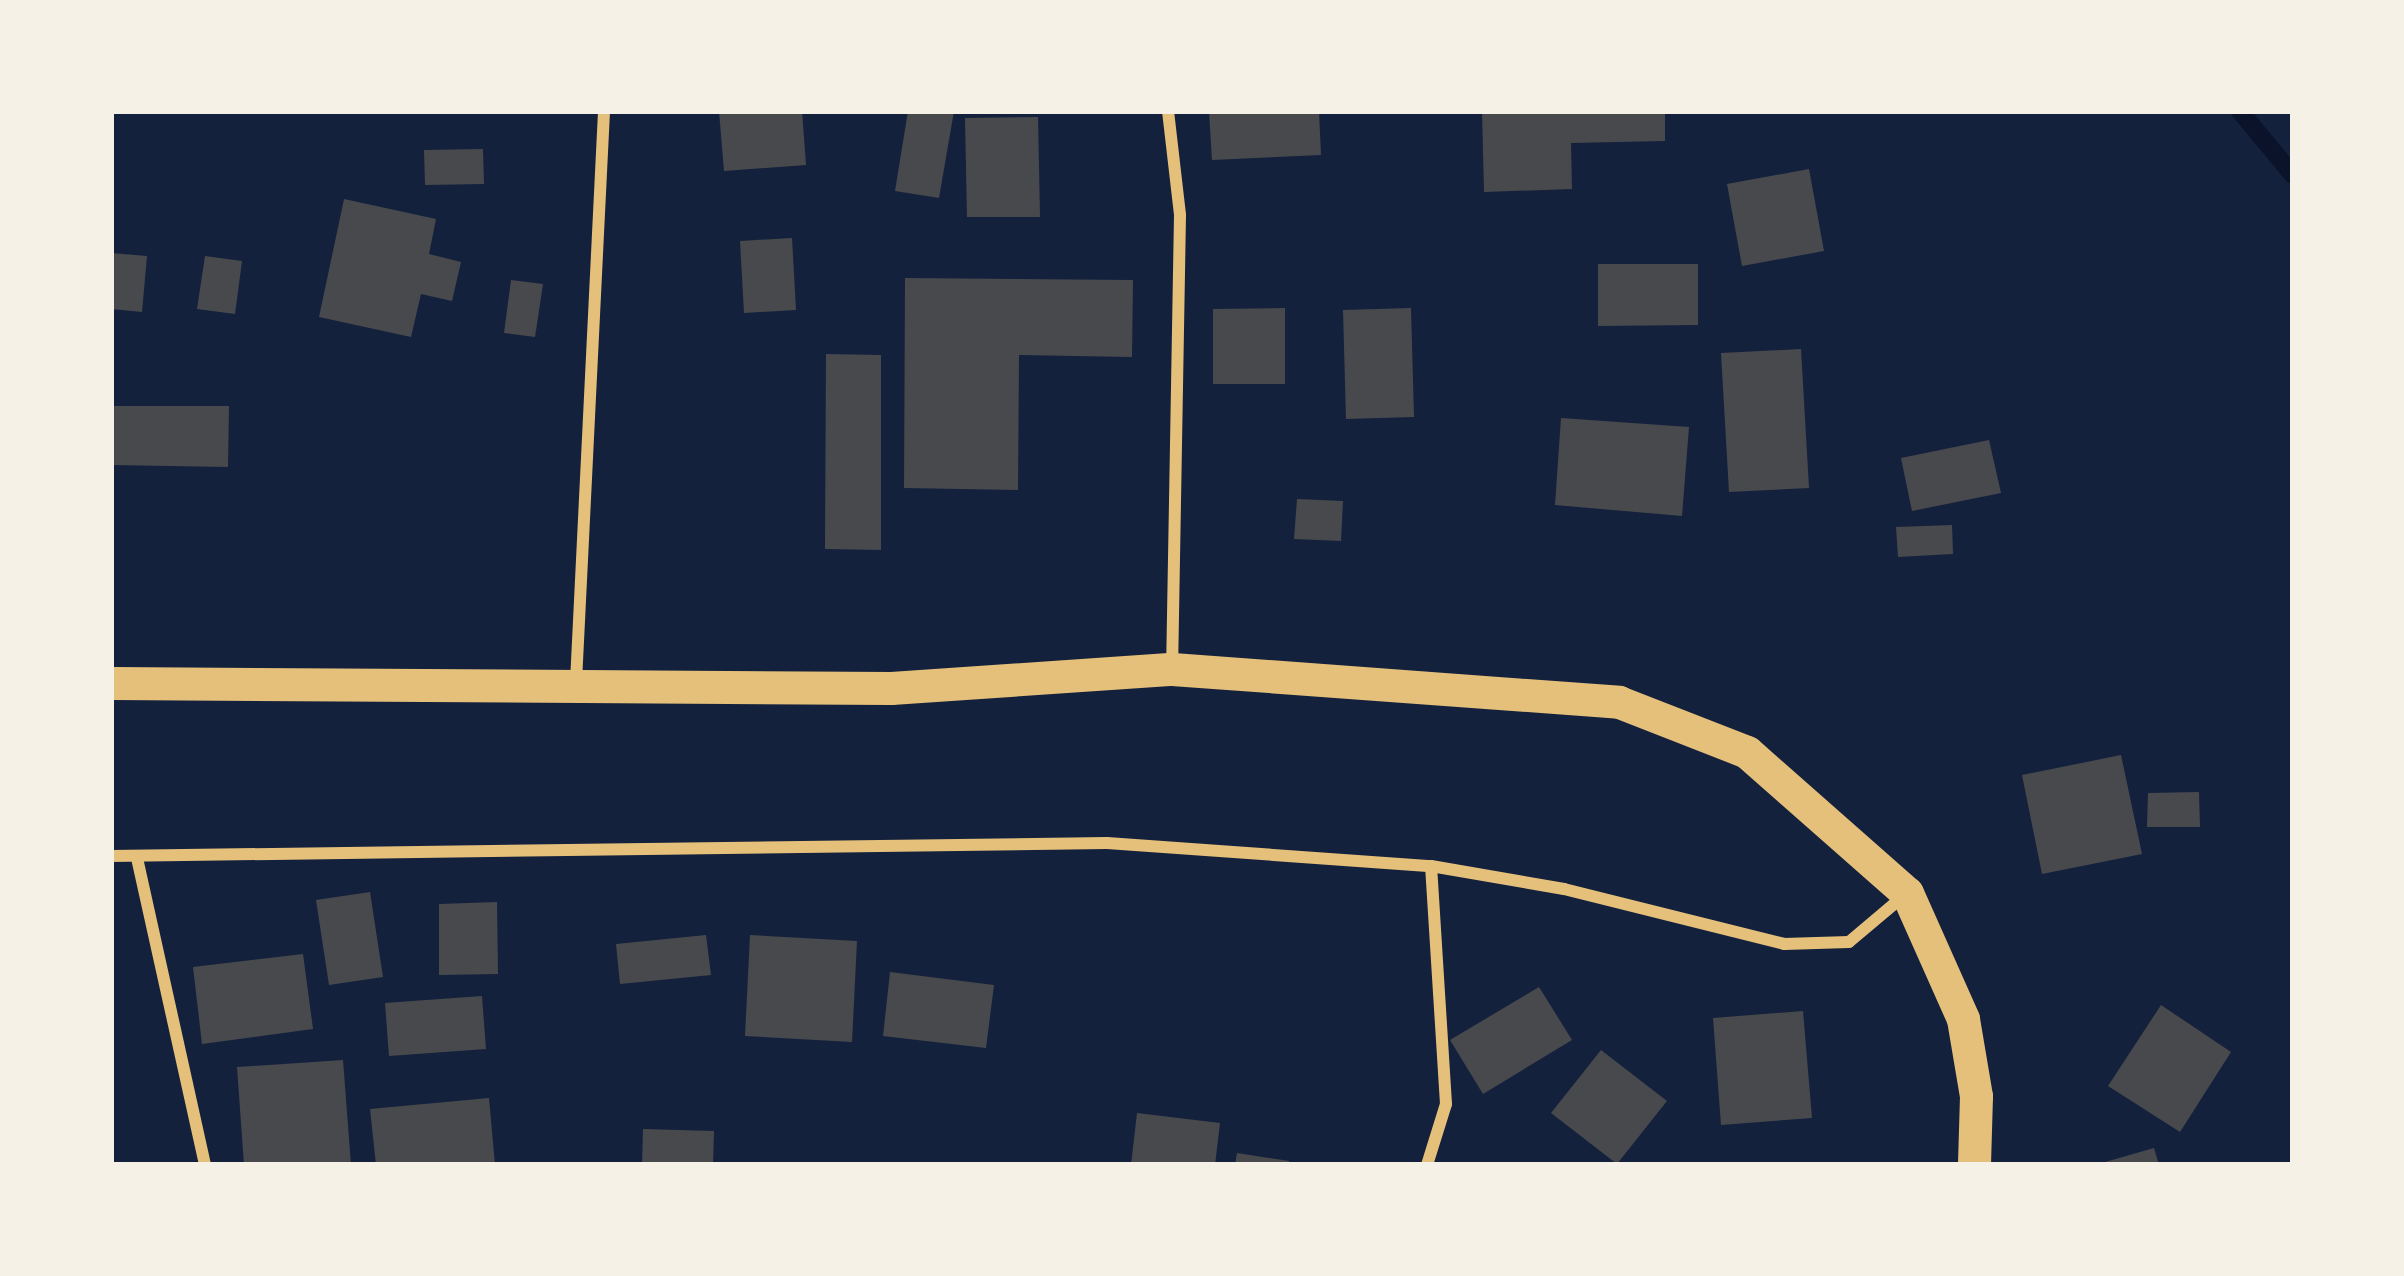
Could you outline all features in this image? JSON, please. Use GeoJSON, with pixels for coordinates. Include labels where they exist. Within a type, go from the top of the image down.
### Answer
{"type":"FeatureCollection","features":[{"type":"Feature","properties":{"kind":"highway"},"geometry":{"type":"LineString","coordinates":[[111,683],[892,688],[1172,669],[1618,702],[1747,752],[1907,893],[1963,1019],[1976,1096],[1975,1165]]}},
{"type":"Feature","properties":{"kind":"street"},"geometry":{"type":"LineString","coordinates":[[576,683],[604,111]]}},
{"type":"Feature","properties":{"kind":"street"},"geometry":{"type":"LineString","coordinates":[[1168,111],[1180,215],[1172,669]]}},
{"type":"Feature","properties":{"kind":"street"},"geometry":{"type":"LineString","coordinates":[[111,856],[1107,843],[1431,866],[1564,889],[1784,944],[1849,942],[1907,893]]}},
{"type":"Feature","properties":{"kind":"street"},"geometry":{"type":"LineString","coordinates":[[136,858],[205,1165]]}},
{"type":"Feature","properties":{"kind":"street"},"geometry":{"type":"LineString","coordinates":[[1427,1165],[1446,1104],[1431,866]]}},
{"type":"Feature","properties":{"kind":"building"},"geometry":{"type":"Polygon","coordinates":[[[719,111],[802,111],[806,165],[724,171],[719,111]]]}},
{"type":"Feature","properties":{"kind":"building"},"geometry":{"type":"Polygon","coordinates":[[[908,111],[954,111],[939,198],[895,191],[908,111]]]}},
{"type":"Feature","properties":{"kind":"building"},"geometry":{"type":"Polygon","coordinates":[[[1209,111],[1319,111],[1321,155],[1212,160],[1209,111]]]}},
{"type":"Feature","properties":{"kind":"building"},"geometry":{"type":"Polygon","coordinates":[[[1482,111],[1665,111],[1665,141],[1571,143],[1572,189],[1484,192],[1482,111]]]}},
{"type":"Feature","properties":{"kind":"building"},"geometry":{"type":"Polygon","coordinates":[[[1038,117],[1040,217],[967,217],[965,118],[1038,117]]]}},
{"type":"Feature","properties":{"kind":"building"},"geometry":{"type":"Polygon","coordinates":[[[483,149],[484,184],[425,185],[424,150],[483,149]]]}},
{"type":"Feature","properties":{"kind":"building"},"geometry":{"type":"Polygon","coordinates":[[[1809,169],[1824,251],[1742,266],[1727,184],[1809,169]]]}},
{"type":"Feature","properties":{"kind":"building"},"geometry":{"type":"Polygon","coordinates":[[[344,199],[436,219],[429,254],[461,262],[452,301],[421,294],[411,337],[319,317],[344,199]]]}},
{"type":"Feature","properties":{"kind":"building"},"geometry":{"type":"Polygon","coordinates":[[[792,238],[796,310],[744,313],[740,241],[792,238]]]}},
{"type":"Feature","properties":{"kind":"building"},"geometry":{"type":"Polygon","coordinates":[[[111,253],[147,256],[142,312],[111,309],[111,253]]]}},
{"type":"Feature","properties":{"kind":"building"},"geometry":{"type":"Polygon","coordinates":[[[205,256],[242,261],[235,314],[197,309],[205,256]]]}},
{"type":"Feature","properties":{"kind":"building"},"geometry":{"type":"Polygon","coordinates":[[[1598,264],[1698,264],[1698,325],[1598,326],[1598,264]]]}},
{"type":"Feature","properties":{"kind":"building"},"geometry":{"type":"Polygon","coordinates":[[[905,278],[1133,280],[1132,357],[1019,355],[1018,490],[904,488],[905,278]]]}},
{"type":"Feature","properties":{"kind":"building"},"geometry":{"type":"Polygon","coordinates":[[[511,280],[543,284],[535,337],[504,333],[511,280]]]}},
{"type":"Feature","properties":{"kind":"building"},"geometry":{"type":"Polygon","coordinates":[[[1285,308],[1285,384],[1213,384],[1213,309],[1285,308]]]}},
{"type":"Feature","properties":{"kind":"building"},"geometry":{"type":"Polygon","coordinates":[[[1411,308],[1414,417],[1346,419],[1343,310],[1411,308]]]}},
{"type":"Feature","properties":{"kind":"building"},"geometry":{"type":"Polygon","coordinates":[[[1801,349],[1809,488],[1729,492],[1721,353],[1801,349]]]}},
{"type":"Feature","properties":{"kind":"building"},"geometry":{"type":"Polygon","coordinates":[[[826,354],[881,355],[881,550],[825,549],[826,354]]]}},
{"type":"Feature","properties":{"kind":"building"},"geometry":{"type":"Polygon","coordinates":[[[111,406],[229,406],[228,467],[111,465],[111,406]]]}},
{"type":"Feature","properties":{"kind":"building"},"geometry":{"type":"Polygon","coordinates":[[[1561,418],[1689,427],[1682,516],[1555,505],[1561,418]]]}},
{"type":"Feature","properties":{"kind":"building"},"geometry":{"type":"Polygon","coordinates":[[[1989,440],[2001,493],[1912,511],[1901,458],[1989,440]]]}},
{"type":"Feature","properties":{"kind":"building"},"geometry":{"type":"Polygon","coordinates":[[[1297,499],[1343,501],[1341,541],[1294,539],[1297,499]]]}},
{"type":"Feature","properties":{"kind":"building"},"geometry":{"type":"Polygon","coordinates":[[[1952,525],[1953,554],[1898,557],[1896,527],[1952,525]]]}},
{"type":"Feature","properties":{"kind":"building"},"geometry":{"type":"Polygon","coordinates":[[[2121,755],[2142,854],[2042,874],[2022,775],[2121,755]]]}},
{"type":"Feature","properties":{"kind":"building"},"geometry":{"type":"Polygon","coordinates":[[[2199,792],[2200,827],[2147,827],[2148,793],[2199,792]]]}},
{"type":"Feature","properties":{"kind":"building"},"geometry":{"type":"Polygon","coordinates":[[[370,892],[383,977],[329,985],[316,900],[370,892]]]}},
{"type":"Feature","properties":{"kind":"building"},"geometry":{"type":"Polygon","coordinates":[[[497,902],[498,974],[439,975],[439,904],[497,902]]]}},
{"type":"Feature","properties":{"kind":"building"},"geometry":{"type":"Polygon","coordinates":[[[706,935],[711,975],[620,984],[616,944],[706,935]]]}},
{"type":"Feature","properties":{"kind":"building"},"geometry":{"type":"Polygon","coordinates":[[[750,935],[857,941],[852,1042],[745,1036],[750,935]]]}},
{"type":"Feature","properties":{"kind":"building"},"geometry":{"type":"Polygon","coordinates":[[[303,954],[313,1029],[202,1044],[193,967],[303,954]]]}},
{"type":"Feature","properties":{"kind":"building"},"geometry":{"type":"Polygon","coordinates":[[[890,972],[994,985],[986,1048],[883,1036],[890,972]]]}},
{"type":"Feature","properties":{"kind":"building"},"geometry":{"type":"Polygon","coordinates":[[[1539,987],[1572,1040],[1483,1094],[1450,1040],[1539,987]]]}},
{"type":"Feature","properties":{"kind":"building"},"geometry":{"type":"Polygon","coordinates":[[[482,996],[486,1049],[389,1056],[385,1003],[482,996]]]}},
{"type":"Feature","properties":{"kind":"building"},"geometry":{"type":"Polygon","coordinates":[[[2161,1005],[2231,1052],[2180,1132],[2108,1086],[2161,1005]]]}},
{"type":"Feature","properties":{"kind":"building"},"geometry":{"type":"Polygon","coordinates":[[[1803,1011],[1812,1118],[1721,1125],[1713,1018],[1803,1011]]]}},
{"type":"Feature","properties":{"kind":"building"},"geometry":{"type":"Polygon","coordinates":[[[1601,1050],[1667,1101],[1617,1164],[1551,1113],[1601,1050]]]}},
{"type":"Feature","properties":{"kind":"building"},"geometry":{"type":"Polygon","coordinates":[[[343,1060],[351,1165],[244,1165],[237,1067],[343,1060]]]}},
{"type":"Feature","properties":{"kind":"building"},"geometry":{"type":"Polygon","coordinates":[[[489,1098],[495,1165],[376,1165],[370,1109],[489,1098]]]}},
{"type":"Feature","properties":{"kind":"building"},"geometry":{"type":"Polygon","coordinates":[[[1137,1113],[1220,1123],[1215,1165],[1131,1165],[1137,1113]]]}},
{"type":"Feature","properties":{"kind":"building"},"geometry":{"type":"Polygon","coordinates":[[[643,1129],[714,1131],[713,1165],[642,1165],[643,1129]]]}},
{"type":"Feature","properties":{"kind":"building"},"geometry":{"type":"Polygon","coordinates":[[[2154,1148],[2159,1165],[2098,1164],[2154,1148]]]}},
{"type":"Feature","properties":{"kind":"building"},"geometry":{"type":"Polygon","coordinates":[[[1237,1153],[1289,1161],[1288,1165],[1235,1165],[1237,1153]]]}},
{"type":"Feature","properties":{"kind":"waterway"},"geometry":{"type":"LineString","coordinates":[[2240,111],[2293,175]]}}]}
